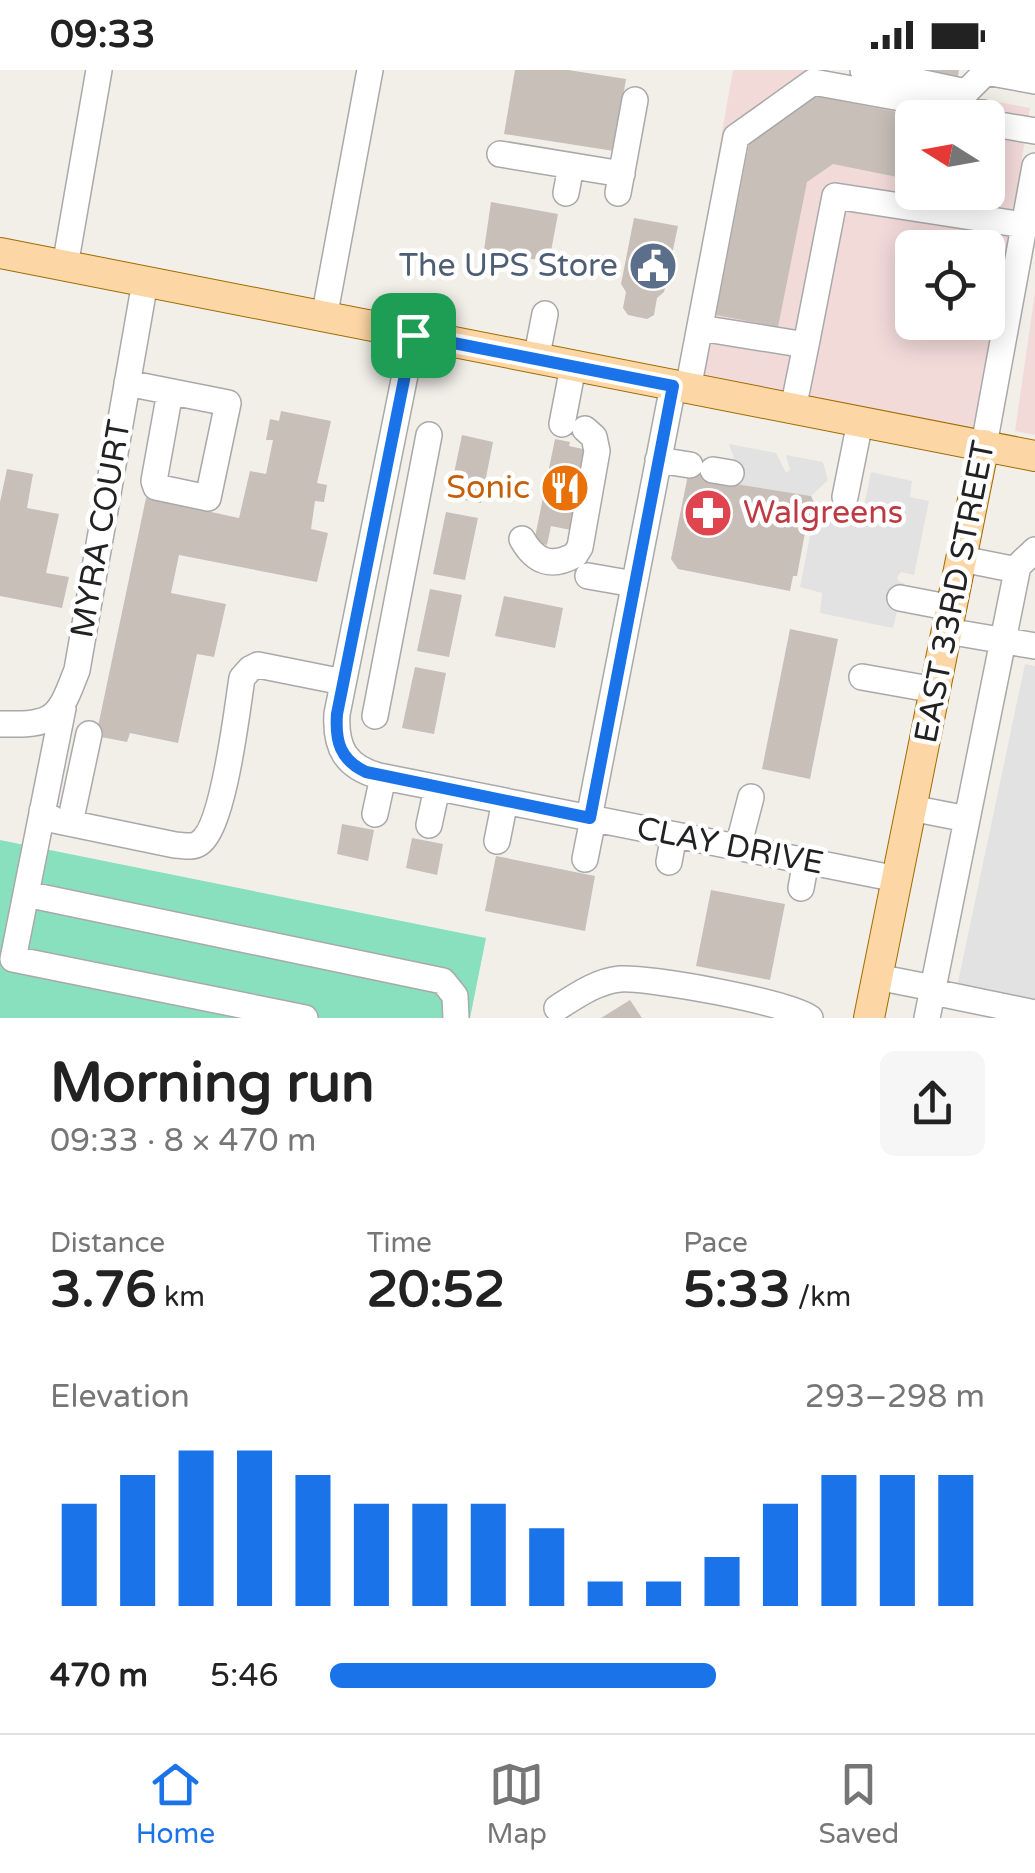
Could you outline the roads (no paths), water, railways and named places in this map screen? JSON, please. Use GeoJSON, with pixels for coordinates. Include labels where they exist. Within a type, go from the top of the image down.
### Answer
{"type":"FeatureCollection","features":[{"type":"Feature","properties":{"kind":"main road"},"geometry":{"type":"LineString","coordinates":[[0,253],[1035,456]]}},
{"type":"Feature","properties":{"kind":"main road","name":"EAST 33RD STREET"},"geometry":{"type":"LineString","coordinates":[[868,1018],[984,446]]}},
{"type":"Feature","properties":{"kind":"street"},"geometry":{"type":"LineString","coordinates":[[65,266],[99,70]]}},
{"type":"Feature","properties":{"kind":"street"},"geometry":{"type":"LineString","coordinates":[[324,318],[370,70]]}},
{"type":"Feature","properties":{"kind":"street"},"geometry":{"type":"LineString","coordinates":[[862,70],[966,92],[986,72],[1035,81]]}},
{"type":"Feature","properties":{"kind":"street"},"geometry":{"type":"LineString","coordinates":[[585,859],[612,639],[634,584],[658,460],[700,328],[736,137],[813,82],[912,100]]}},
{"type":"Feature","properties":{"kind":"street"},"geometry":{"type":"LineString","coordinates":[[500,154],[572,166],[620,184],[635,100]]}},
{"type":"Feature","properties":{"kind":"street"},"geometry":{"type":"LineString","coordinates":[[1005,126],[1035,130]]}},
{"type":"Feature","properties":{"kind":"street"},"geometry":{"type":"LineString","coordinates":[[566,193],[572,166]]}},
{"type":"Feature","properties":{"kind":"street","name":"EAST 33RD STREET"},"geometry":{"type":"LineString","coordinates":[[984,446],[1035,169]]}},
{"type":"Feature","properties":{"kind":"street"},"geometry":{"type":"LineString","coordinates":[[793,409],[834,196],[895,200]]}},
{"type":"Feature","properties":{"kind":"street"},"geometry":{"type":"LineString","coordinates":[[979,210],[1024,225]]}},
{"type":"Feature","properties":{"kind":"street","name":"MYRA COURT"},"geometry":{"type":"LineString","coordinates":[[146,282],[77,670],[63,708],[13,959],[305,1018]]}},
{"type":"Feature","properties":{"kind":"street"},"geometry":{"type":"LineString","coordinates":[[536,360],[545,314]]}},
{"type":"Feature","properties":{"kind":"street"},"geometry":{"type":"LineString","coordinates":[[700,328],[806,345]]}},
{"type":"Feature","properties":{"kind":"street","name":"CLAY DRIVE"},"geometry":{"type":"LineString","coordinates":[[413,335],[337,714],[338,745],[346,759],[356,768],[437,788],[897,879]]}},
{"type":"Feature","properties":{"kind":"street"},"geometry":{"type":"LineString","coordinates":[[522,539],[532,556],[540,560],[555,562],[576,555],[598,451],[594,437],[574,427],[574,367]]}},
{"type":"Feature","properties":{"kind":"street"},"geometry":{"type":"LineString","coordinates":[[127,383],[227,401],[210,496],[202,498],[156,487],[170,392]]}},
{"type":"Feature","properties":{"kind":"street"},"geometry":{"type":"LineString","coordinates":[[846,497],[860,422]]}},
{"type":"Feature","properties":{"kind":"street"},"geometry":{"type":"LineString","coordinates":[[374,716],[430,435]]}},
{"type":"Feature","properties":{"kind":"street"},"geometry":{"type":"LineString","coordinates":[[658,460],[711,469]]}},
{"type":"Feature","properties":{"kind":"street"},"geometry":{"type":"LineString","coordinates":[[383,488],[418,495]]}},
{"type":"Feature","properties":{"kind":"street"},"geometry":{"type":"LineString","coordinates":[[928,1018],[1017,570],[1035,550]]}},
{"type":"Feature","properties":{"kind":"street"},"geometry":{"type":"LineString","coordinates":[[962,559],[1017,570]]}},
{"type":"Feature","properties":{"kind":"street"},"geometry":{"type":"LineString","coordinates":[[588,576],[634,584]]}},
{"type":"Feature","properties":{"kind":"street"},"geometry":{"type":"LineString","coordinates":[[900,598],[1003,642],[1035,646]]}},
{"type":"Feature","properties":{"kind":"street"},"geometry":{"type":"LineString","coordinates":[[351,645],[387,653]]}},
{"type":"Feature","properties":{"kind":"street"},"geometry":{"type":"LineString","coordinates":[[42,811],[47,818],[70,824],[175,845],[201,843],[216,820],[242,678],[250,668],[258,666],[344,682]]}},
{"type":"Feature","properties":{"kind":"street"},"geometry":{"type":"LineString","coordinates":[[862,677],[935,690]]}},
{"type":"Feature","properties":{"kind":"street"},"geometry":{"type":"LineString","coordinates":[[0,724],[49,720],[63,708]]}},
{"type":"Feature","properties":{"kind":"street"},"geometry":{"type":"LineString","coordinates":[[70,824],[89,734]]}},
{"type":"Feature","properties":{"kind":"street"},"geometry":{"type":"LineString","coordinates":[[375,814],[383,776]]}},
{"type":"Feature","properties":{"kind":"street"},"geometry":{"type":"LineString","coordinates":[[429,825],[437,788]]}},
{"type":"Feature","properties":{"kind":"street"},"geometry":{"type":"LineString","coordinates":[[738,848],[752,797]]}},
{"type":"Feature","properties":{"kind":"street"},"geometry":{"type":"LineString","coordinates":[[498,841],[505,802]]}},
{"type":"Feature","properties":{"kind":"street"},"geometry":{"type":"LineString","coordinates":[[911,808],[968,818]]}},
{"type":"Feature","properties":{"kind":"street"},"geometry":{"type":"LineString","coordinates":[[669,862],[674,835]]}},
{"type":"Feature","properties":{"kind":"street"},"geometry":{"type":"LineString","coordinates":[[801,888],[806,861]]}},
{"type":"Feature","properties":{"kind":"street"},"geometry":{"type":"LineString","coordinates":[[26,894],[404,970],[442,981],[455,996],[456,1018]]}},
{"type":"Feature","properties":{"kind":"street"},"geometry":{"type":"LineString","coordinates":[[877,977],[1035,1012]]}},
{"type":"Feature","properties":{"kind":"street"},"geometry":{"type":"LineString","coordinates":[[557,1008],[607,981],[635,980],[776,1004],[810,1018]]}},
{"type":"Feature","properties":{"kind":"place","name":"The UPS Store"},"geometry":{"type":"Point","coordinates":[653,266]}},
{"type":"Feature","properties":{"kind":"place","name":"Sonic"},"geometry":{"type":"Point","coordinates":[565,488]}},
{"type":"Feature","properties":{"kind":"place","name":"Walgreens"},"geometry":{"type":"Point","coordinates":[708,513]}}]}
